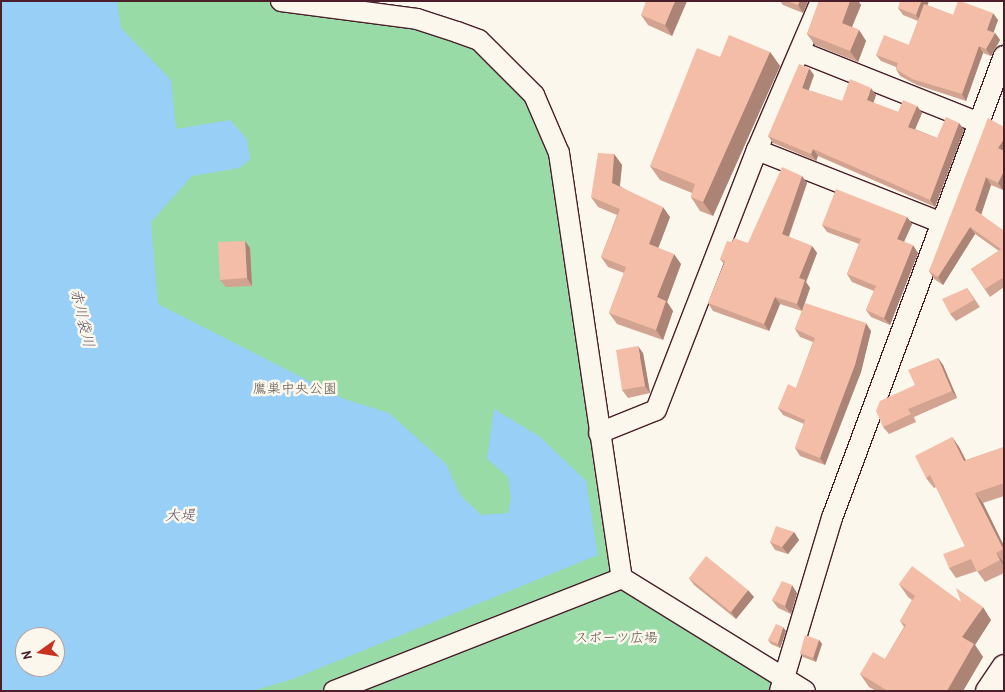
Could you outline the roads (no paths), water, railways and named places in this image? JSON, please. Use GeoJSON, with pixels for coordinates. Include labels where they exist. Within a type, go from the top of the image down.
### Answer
{"type":"FeatureCollection","features":[{"type":"Feature","properties":{"kind":"street"},"geometry":{"type":"LineString","coordinates":[[281,1],[417,19],[479,40],[534,95],[559,153],[622,578],[782,685],[804,691]]}},
{"type":"Feature","properties":{"kind":"street"},"geometry":{"type":"LineString","coordinates":[[599,433],[656,410],[757,150],[801,52],[821,1]]}},
{"type":"Feature","properties":{"kind":"street"},"geometry":{"type":"LineString","coordinates":[[801,52],[979,123]]}},
{"type":"Feature","properties":{"kind":"street"},"geometry":{"type":"LineString","coordinates":[[782,685],[832,518],[1004,56]]}},
{"type":"Feature","properties":{"kind":"street"},"geometry":{"type":"LineString","coordinates":[[757,150],[942,223]]}},
{"type":"Feature","properties":{"kind":"street"},"geometry":{"type":"LineString","coordinates":[[334,691],[622,578]]}},
{"type":"Feature","properties":{"kind":"street"},"geometry":{"type":"LineString","coordinates":[[988,691],[1004,667]]}},
{"type":"Feature","properties":{"kind":"water","name":"大堤"},"geometry":{"type":"Polygon","coordinates":[[[1,1],[117,1],[121,28],[171,80],[176,129],[230,120],[247,139],[250,160],[239,168],[192,176],[151,222],[158,304],[344,399],[389,413],[446,464],[461,496],[481,515],[508,513],[511,499],[508,477],[487,459],[494,409],[540,437],[586,481],[598,555],[293,679],[252,691],[1,691],[1,1]]]}},
{"type":"Feature","properties":{"kind":"water label","name":"赤川袋川"},"geometry":{"type":"Point","coordinates":[83,318]}},
{"type":"Feature","properties":{"kind":"park label","name":"鷹巣中央公園"},"geometry":{"type":"Point","coordinates":[295,388]}},
{"type":"Feature","properties":{"kind":"park label","name":"スポーツ広場"},"geometry":{"type":"Point","coordinates":[616,637]}}]}
